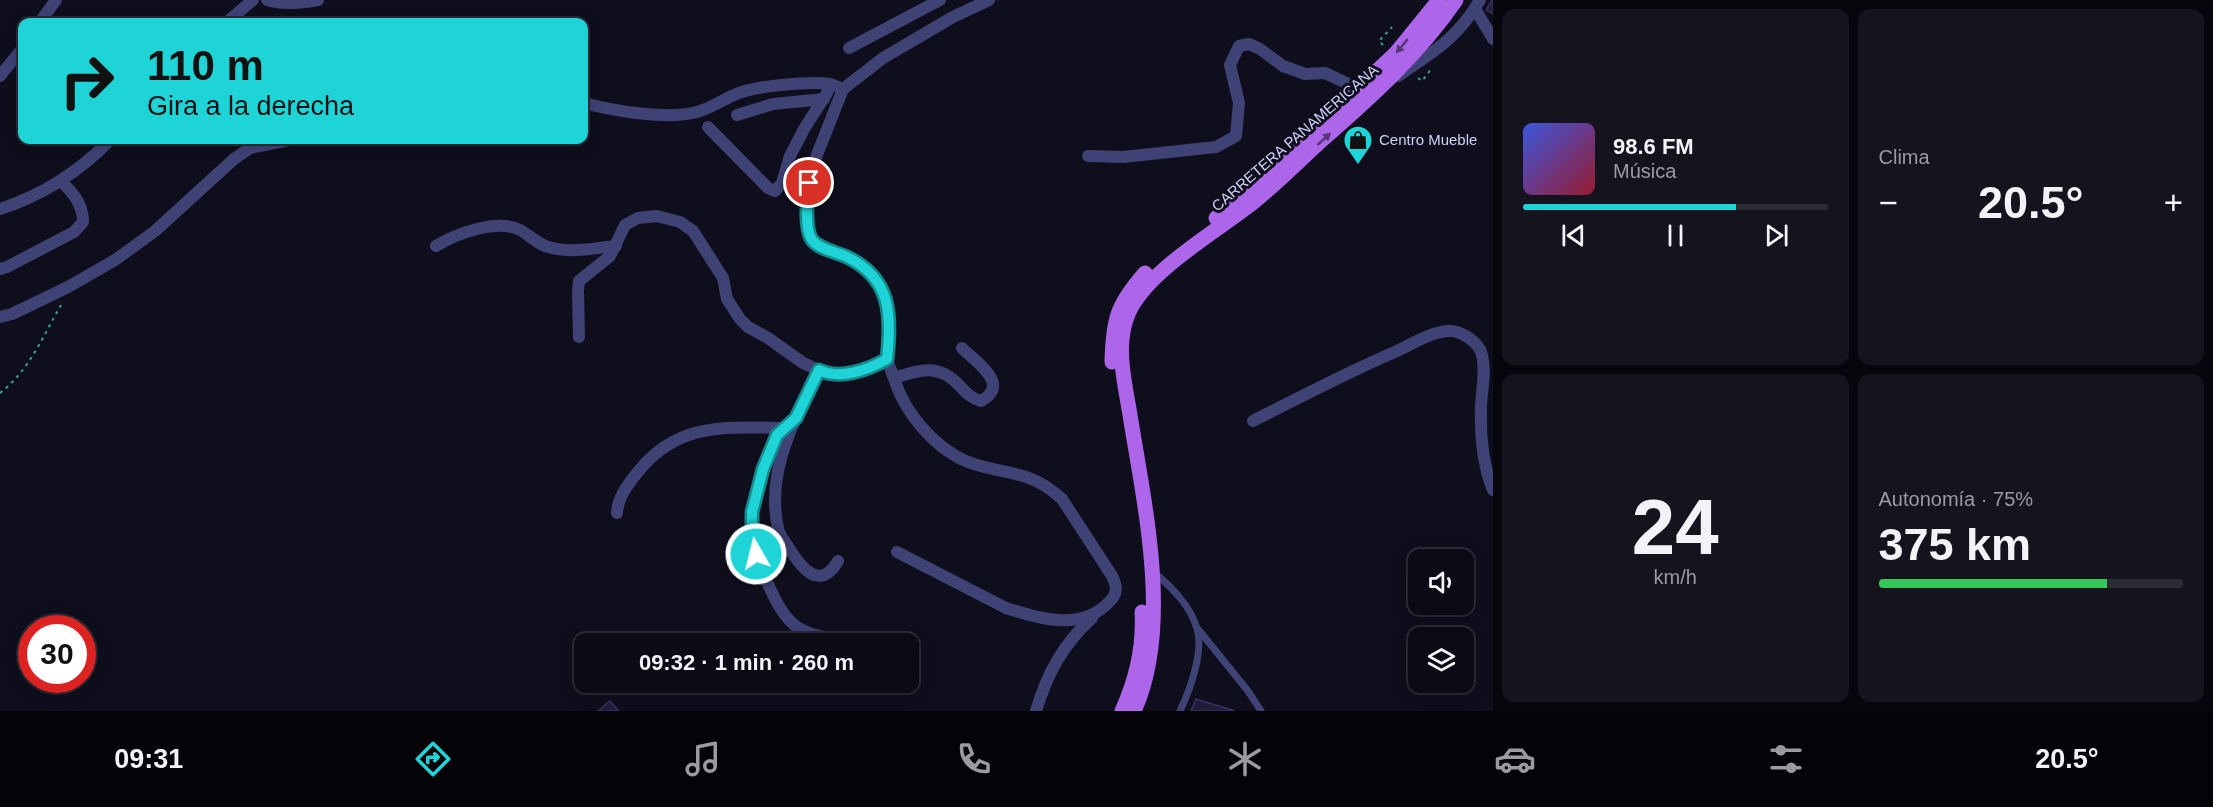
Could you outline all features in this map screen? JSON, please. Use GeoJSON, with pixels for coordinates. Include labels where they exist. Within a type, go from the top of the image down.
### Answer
{"type":"FeatureCollection","features":[{"type":"Feature","properties":{"kind":"main road","name":"CARRETERA PANAMERICANA"},"geometry":{"type":"LineString","coordinates":[[1122,711],[1135,678],[1143,627],[1140,543],[1112,362],[1114,325],[1118,310],[1127,294],[1147,270],[1249,191],[1396,53],[1439,0]]}},
{"type":"Feature","properties":{"kind":"main road","name":"CARRETERA PANAMERICANA"},"geometry":{"type":"LineString","coordinates":[[1134,711],[1146,676],[1153,629],[1150,540],[1121,361],[1128,315],[1136,300],[1156,275],[1256,200],[1384,85],[1434,32],[1456,0]]}},
{"type":"Feature","properties":{"kind":"street"},"geometry":{"type":"LineString","coordinates":[[43,18],[56,0]]}},
{"type":"Feature","properties":{"kind":"street"},"geometry":{"type":"LineString","coordinates":[[232,18],[253,0]]}},
{"type":"Feature","properties":{"kind":"street"},"geometry":{"type":"LineString","coordinates":[[267,0],[277,3],[301,3],[318,0]]}},
{"type":"Feature","properties":{"kind":"street"},"geometry":{"type":"LineString","coordinates":[[849,48],[940,0]]}},
{"type":"Feature","properties":{"kind":"street"},"geometry":{"type":"LineString","coordinates":[[989,0],[953,17],[883,58],[843,89],[811,170],[807,195],[808,231],[813,241],[863,266],[880,285],[887,299],[889,315],[887,359],[908,408],[928,433],[949,451],[973,464],[1026,475],[1052,489],[1062,499],[1107,566],[1117,585],[1115,596],[1076,632],[1061,651],[1050,670],[1036,711]]}},
{"type":"Feature","properties":{"kind":"street"},"geometry":{"type":"LineString","coordinates":[[1384,85],[1443,46],[1467,22],[1478,4]]}},
{"type":"Feature","properties":{"kind":"street"},"geometry":{"type":"LineString","coordinates":[[1478,4],[1493,39]]}},
{"type":"Feature","properties":{"kind":"street"},"geometry":{"type":"LineString","coordinates":[[1088,156],[1123,158],[1216,147],[1236,136],[1239,103],[1230,65],[1239,46],[1249,44],[1283,66],[1305,74],[1325,73],[1359,88]]}},
{"type":"Feature","properties":{"kind":"street"},"geometry":{"type":"LineString","coordinates":[[0,76],[18,54]]}},
{"type":"Feature","properties":{"kind":"street"},"geometry":{"type":"LineString","coordinates":[[588,104],[649,114],[680,114],[698,112],[741,92],[782,86],[830,84],[843,89]]}},
{"type":"Feature","properties":{"kind":"street"},"geometry":{"type":"LineString","coordinates":[[708,127],[768,188],[775,191],[782,183],[790,156],[804,129],[824,99],[830,84]]}},
{"type":"Feature","properties":{"kind":"street"},"geometry":{"type":"LineString","coordinates":[[737,115],[773,104],[824,99]]}},
{"type":"Feature","properties":{"kind":"street"},"geometry":{"type":"LineString","coordinates":[[0,209],[52,188],[106,144]]}},
{"type":"Feature","properties":{"kind":"street"},"geometry":{"type":"LineString","coordinates":[[0,317],[12,314],[60,291],[115,260],[155,231],[234,159],[250,148],[270,144]]}},
{"type":"Feature","properties":{"kind":"street"},"geometry":{"type":"LineString","coordinates":[[0,269],[74,232],[83,222],[79,203],[61,181]]}},
{"type":"Feature","properties":{"kind":"street"},"geometry":{"type":"LineString","coordinates":[[579,337],[579,281],[610,256],[625,225],[638,218],[657,216],[680,222],[693,231],[723,278],[728,299],[748,327],[803,363],[830,375],[874,366],[887,359]]}},
{"type":"Feature","properties":{"kind":"street"},"geometry":{"type":"LineString","coordinates":[[436,246],[454,235],[510,226],[550,248],[567,250],[616,246]]}},
{"type":"Feature","properties":{"kind":"street"},"geometry":{"type":"LineString","coordinates":[[1253,421],[1353,370],[1423,339],[1448,331],[1462,334],[1476,343],[1482,352],[1484,367],[1481,406],[1482,452],[1493,490]]}},
{"type":"Feature","properties":{"kind":"street"},"geometry":{"type":"LineString","coordinates":[[894,378],[919,369],[934,370],[951,377],[973,399],[981,401],[991,395],[994,379],[962,348]]}},
{"type":"Feature","properties":{"kind":"street"},"geometry":{"type":"LineString","coordinates":[[819,370],[796,418],[779,467],[775,501],[778,530],[796,561],[812,575],[824,576],[832,571],[837,561]]}},
{"type":"Feature","properties":{"kind":"street"},"geometry":{"type":"LineString","coordinates":[[796,418],[777,435],[763,469],[752,512],[752,534],[761,569],[773,595],[797,627],[811,633]]}},
{"type":"Feature","properties":{"kind":"street"},"geometry":{"type":"LineString","coordinates":[[617,513],[618,501],[646,461],[662,449],[693,432],[724,427],[783,428]]}},
{"type":"Feature","properties":{"kind":"street"},"geometry":{"type":"LineString","coordinates":[[897,552],[1006,608],[1067,622],[1095,615]]}},
{"type":"Feature","properties":{"kind":"lane"},"geometry":{"type":"LineString","coordinates":[[1151,569],[1173,588],[1198,629],[1248,691],[1261,711]]}},
{"type":"Feature","properties":{"kind":"lane"},"geometry":{"type":"LineString","coordinates":[[1180,711],[1194,675],[1198,650],[1198,629]]}},
{"type":"Feature","properties":{"kind":"path"},"geometry":{"type":"LineString","coordinates":[[0,393],[14,382],[38,347],[63,302],[60,291]]}},
{"type":"Feature","properties":{"kind":"building"},"geometry":{"type":"Polygon","coordinates":[[[1493,0],[1493,14],[1486,10],[1493,0]]]}},
{"type":"Feature","properties":{"kind":"building"},"geometry":{"type":"Polygon","coordinates":[[[1196,699],[1235,711],[1191,711],[1196,699]]]}},
{"type":"Feature","properties":{"kind":"building"},"geometry":{"type":"Polygon","coordinates":[[[610,701],[619,711],[598,711],[610,701]]]}},
{"type":"Feature","properties":{"kind":"place","name":"Centro Mueble"},"geometry":{"type":"Point","coordinates":[1358,166]}},
{"type":"Feature","properties":{"kind":"route"},"geometry":{"type":"LineString","coordinates":[[756,554],[752,534],[752,512],[763,469],[777,435],[796,418],[819,370],[830,375],[848,373],[874,366],[887,359],[889,333],[887,299],[880,285],[863,266],[813,241],[808,231],[809,183]]}}]}
